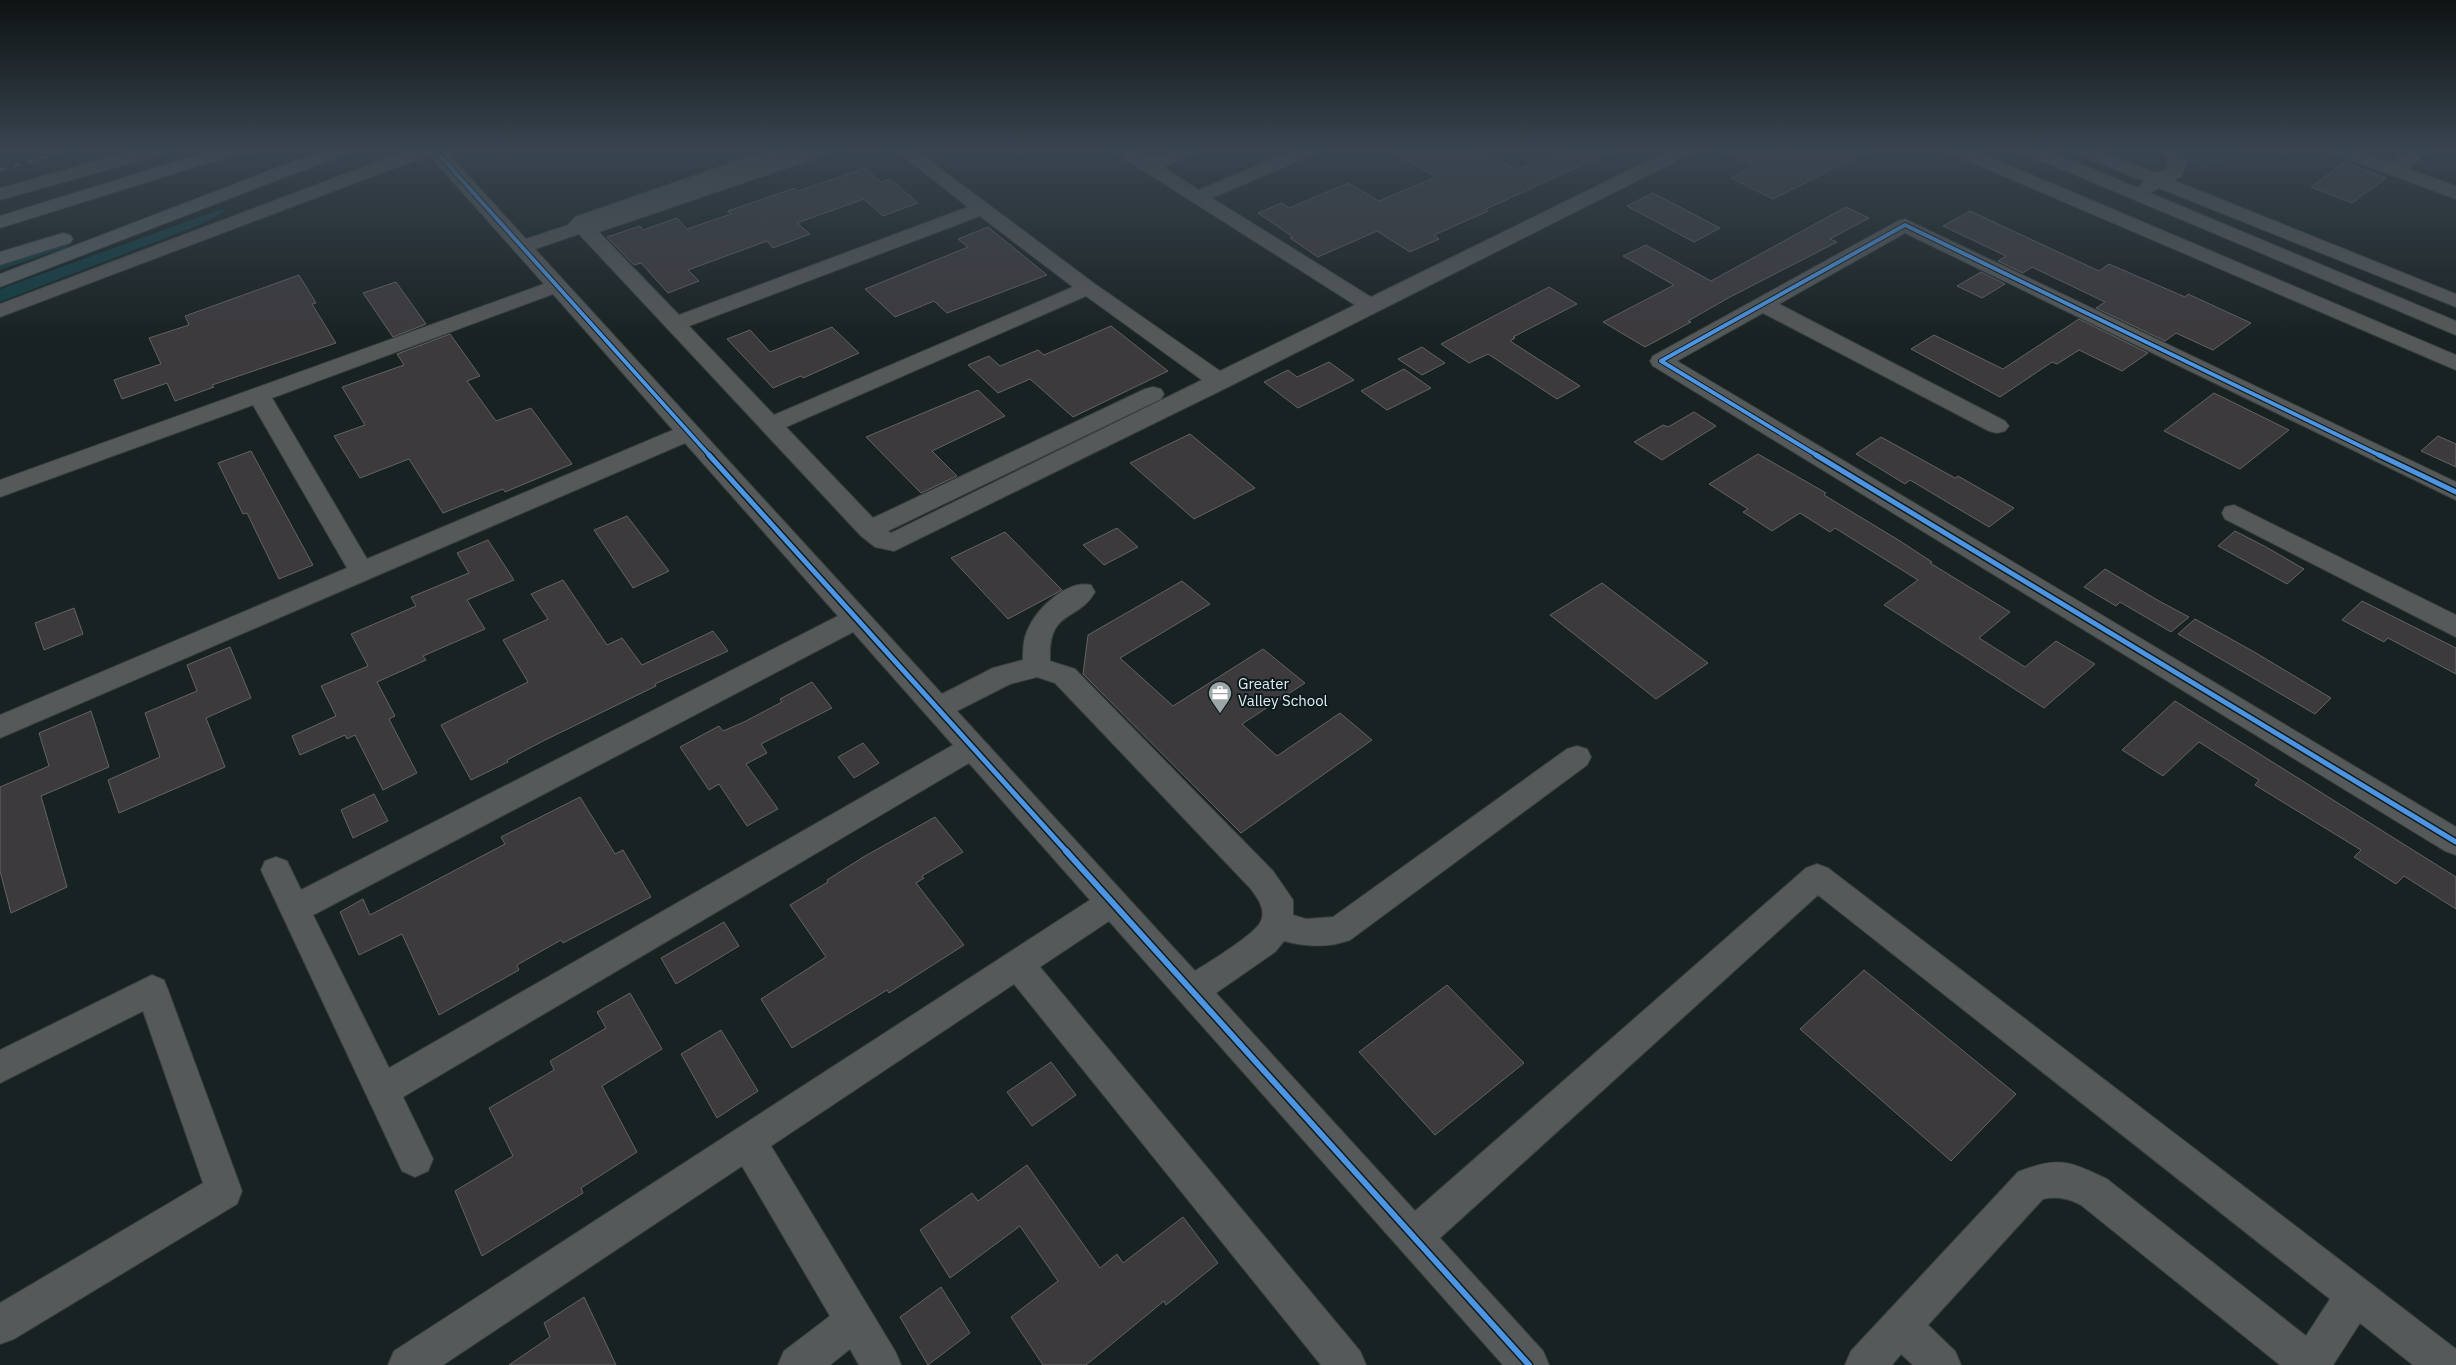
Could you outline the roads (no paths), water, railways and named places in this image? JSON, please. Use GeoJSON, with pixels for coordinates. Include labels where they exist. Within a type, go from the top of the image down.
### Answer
{"type":"FeatureCollection","features":[{"type":"Feature","properties":{"kind":"highway"},"geometry":{"type":"LineString","coordinates":[[0,222],[30,213]]}},
{"type":"Feature","properties":{"kind":"highway"},"geometry":{"type":"LineString","coordinates":[[0,259],[144,213]]}},
{"type":"Feature","properties":{"kind":"highway"},"geometry":{"type":"LineString","coordinates":[[0,281],[176,213]]}},
{"type":"Feature","properties":{"kind":"street"},"geometry":{"type":"LineString","coordinates":[[0,310],[258,213]]}},
{"type":"Feature","properties":{"kind":"street"},"geometry":{"type":"LineString","coordinates":[[491,213],[1529,1365]]}},
{"type":"Feature","properties":{"kind":"street"},"geometry":{"type":"LineString","coordinates":[[606,213],[582,221],[582,229],[675,324],[870,530],[884,541],[894,542],[906,538],[1211,376],[1540,213]]}},
{"type":"Feature","properties":{"kind":"street"},"geometry":{"type":"LineString","coordinates":[[522,247],[632,213]]}},
{"type":"Feature","properties":{"kind":"street"},"geometry":{"type":"LineString","coordinates":[[675,324],[971,213]]}},
{"type":"Feature","properties":{"kind":"street"},"geometry":{"type":"LineString","coordinates":[[989,213],[1088,288],[1211,376]]}},
{"type":"Feature","properties":{"kind":"street"},"geometry":{"type":"LineString","coordinates":[[1224,213],[1363,301]]}},
{"type":"Feature","properties":{"kind":"street"},"geometry":{"type":"LineString","coordinates":[[2105,213],[2456,363]]}},
{"type":"Feature","properties":{"kind":"street"},"geometry":{"type":"LineString","coordinates":[[2183,213],[2456,329]]}},
{"type":"Feature","properties":{"kind":"street"},"geometry":{"type":"LineString","coordinates":[[2238,213],[2456,301]]}},
{"type":"Feature","properties":{"kind":"street"},"geometry":{"type":"LineString","coordinates":[[2456,492],[1904,225],[1660,361],[2456,842]]}},
{"type":"Feature","properties":{"kind":"street"},"geometry":{"type":"LineString","coordinates":[[0,489],[557,286]]}},
{"type":"Feature","properties":{"kind":"street"},"geometry":{"type":"LineString","coordinates":[[771,425],[1088,288]]}},
{"type":"Feature","properties":{"kind":"street"},"geometry":{"type":"LineString","coordinates":[[1762,304],[1997,426]]}},
{"type":"Feature","properties":{"kind":"street"},"geometry":{"type":"LineString","coordinates":[[259,395],[362,572]]}},
{"type":"Feature","properties":{"kind":"street"},"geometry":{"type":"LineString","coordinates":[[0,727],[689,432]]}},
{"type":"Feature","properties":{"kind":"street"},"geometry":{"type":"LineString","coordinates":[[2234,513],[2456,627]]}},
{"type":"Feature","properties":{"kind":"street"},"geometry":{"type":"LineString","coordinates":[[1037,667],[1035,646],[1046,618],[1082,592]]}},
{"type":"Feature","properties":{"kind":"street"},"geometry":{"type":"LineString","coordinates":[[295,909],[857,618]]}},
{"type":"Feature","properties":{"kind":"street"},"geometry":{"type":"LineString","coordinates":[[938,708],[1003,674],[1037,667],[1065,676],[1262,880],[1277,900],[1278,925],[1264,942],[1193,991]]}},
{"type":"Feature","properties":{"kind":"street"},"geometry":{"type":"LineString","coordinates":[[382,1092],[973,747]]}},
{"type":"Feature","properties":{"kind":"street"},"geometry":{"type":"LineString","coordinates":[[1278,925],[1306,933],[1339,930],[1577,757]]}},
{"type":"Feature","properties":{"kind":"street"},"geometry":{"type":"LineString","coordinates":[[276,870],[415,1160]]}},
{"type":"Feature","properties":{"kind":"street"},"geometry":{"type":"LineString","coordinates":[[1414,1237],[1817,877],[2445,1365]]}},
{"type":"Feature","properties":{"kind":"street"},"geometry":{"type":"LineString","coordinates":[[408,1365],[1112,902]]}},
{"type":"Feature","properties":{"kind":"street"},"geometry":{"type":"LineString","coordinates":[[1018,964],[1346,1365]]}},
{"type":"Feature","properties":{"kind":"street"},"geometry":{"type":"LineString","coordinates":[[0,1067],[152,990],[224,1191],[0,1325]]}},
{"type":"Feature","properties":{"kind":"street"},"geometry":{"type":"LineString","coordinates":[[748,1142],[881,1365]]}},
{"type":"Feature","properties":{"kind":"street"},"geometry":{"type":"LineString","coordinates":[[1864,1365],[2031,1185],[2048,1178],[2067,1179],[2094,1192],[2310,1365],[2355,1295]]}},
{"type":"Feature","properties":{"kind":"street"},"geometry":{"type":"LineString","coordinates":[[798,1365],[855,1321]]}},
{"type":"Feature","properties":{"kind":"street"},"geometry":{"type":"LineString","coordinates":[[1900,1326],[1941,1365]]}},
{"type":"Feature","properties":{"kind":"place","name":"Greater Valley School"},"geometry":{"type":"Point","coordinates":[1220,714]}}]}
